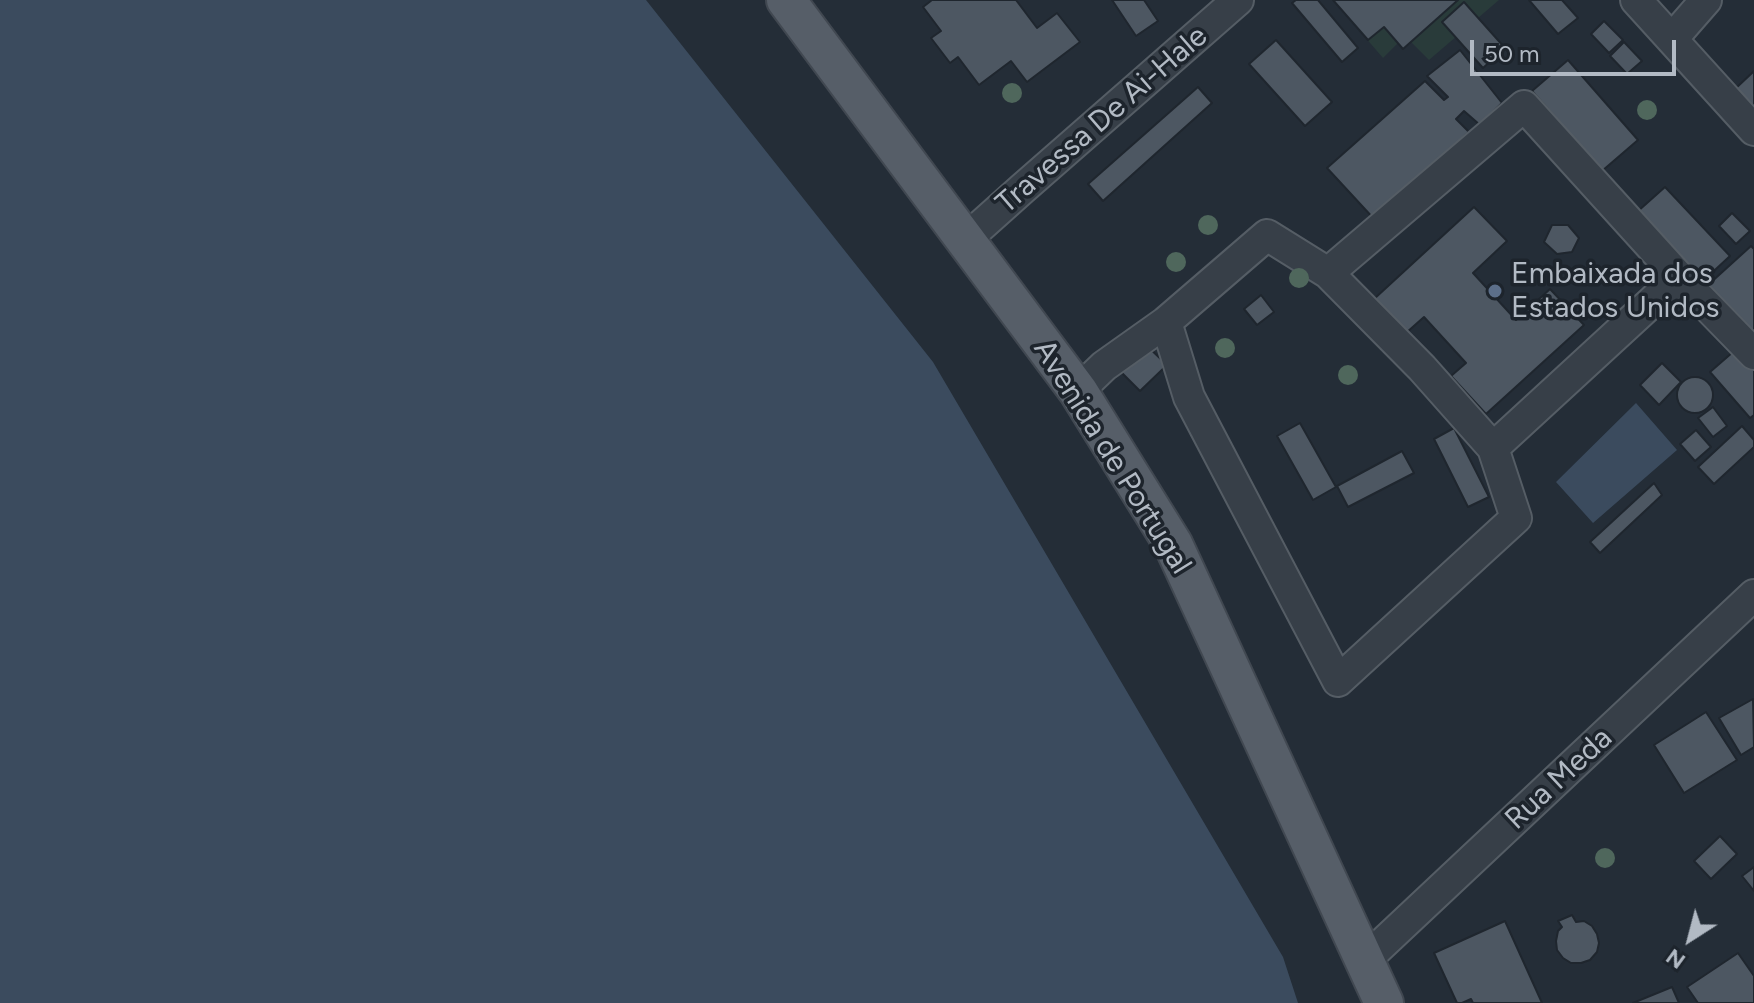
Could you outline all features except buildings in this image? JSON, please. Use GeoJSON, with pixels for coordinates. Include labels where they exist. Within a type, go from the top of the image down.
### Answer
{"type":"FeatureCollection","features":[{"type":"Feature","properties":{"kind":"main road","name":"Avenida de Portugal"},"geometry":{"type":"LineString","coordinates":[[786,0],[1078,391],[1173,544],[1384,1003]]}},
{"type":"Feature","properties":{"kind":"street","name":"Travessa De Ai-Hale"},"geometry":{"type":"LineString","coordinates":[[965,240],[1238,0]]}},
{"type":"Feature","properties":{"kind":"street"},"geometry":{"type":"LineString","coordinates":[[1636,0],[1754,130]]}},
{"type":"Feature","properties":{"kind":"street"},"geometry":{"type":"LineString","coordinates":[[1672,39],[1706,0]]}},
{"type":"Feature","properties":{"kind":"street"},"geometry":{"type":"LineString","coordinates":[[1328,273],[1524,106],[1679,277],[1754,354]]}},
{"type":"Feature","properties":{"kind":"street"},"geometry":{"type":"LineString","coordinates":[[1078,391],[1104,366],[1166,322],[1267,235],[1328,273],[1422,368],[1493,448],[1516,518],[1338,681],[1189,397],[1166,322]]}},
{"type":"Feature","properties":{"kind":"street"},"geometry":{"type":"LineString","coordinates":[[1493,448],[1679,277]]}},
{"type":"Feature","properties":{"kind":"street","name":"Rua Meda"},"geometry":{"type":"LineString","coordinates":[[1364,961],[1754,595]]}},
{"type":"Feature","properties":{"kind":"shaded area"},"geometry":{"type":"Polygon","coordinates":[[[1333,0],[1499,0],[1429,60],[1405,36],[1383,58],[1333,0]]]}},
{"type":"Feature","properties":{"kind":"water"},"geometry":{"type":"Polygon","coordinates":[[[0,0],[646,0],[933,362],[1283,957],[1298,1003],[0,1003],[0,0]]]}},
{"type":"Feature","properties":{"kind":"water"},"geometry":{"type":"Polygon","coordinates":[[[1636,403],[1677,450],[1593,523],[1556,482],[1636,403]]]}},
{"type":"Feature","properties":{"kind":"place","name":"Embaixada dos Estados Unidos"},"geometry":{"type":"Point","coordinates":[1495,291]}}]}
